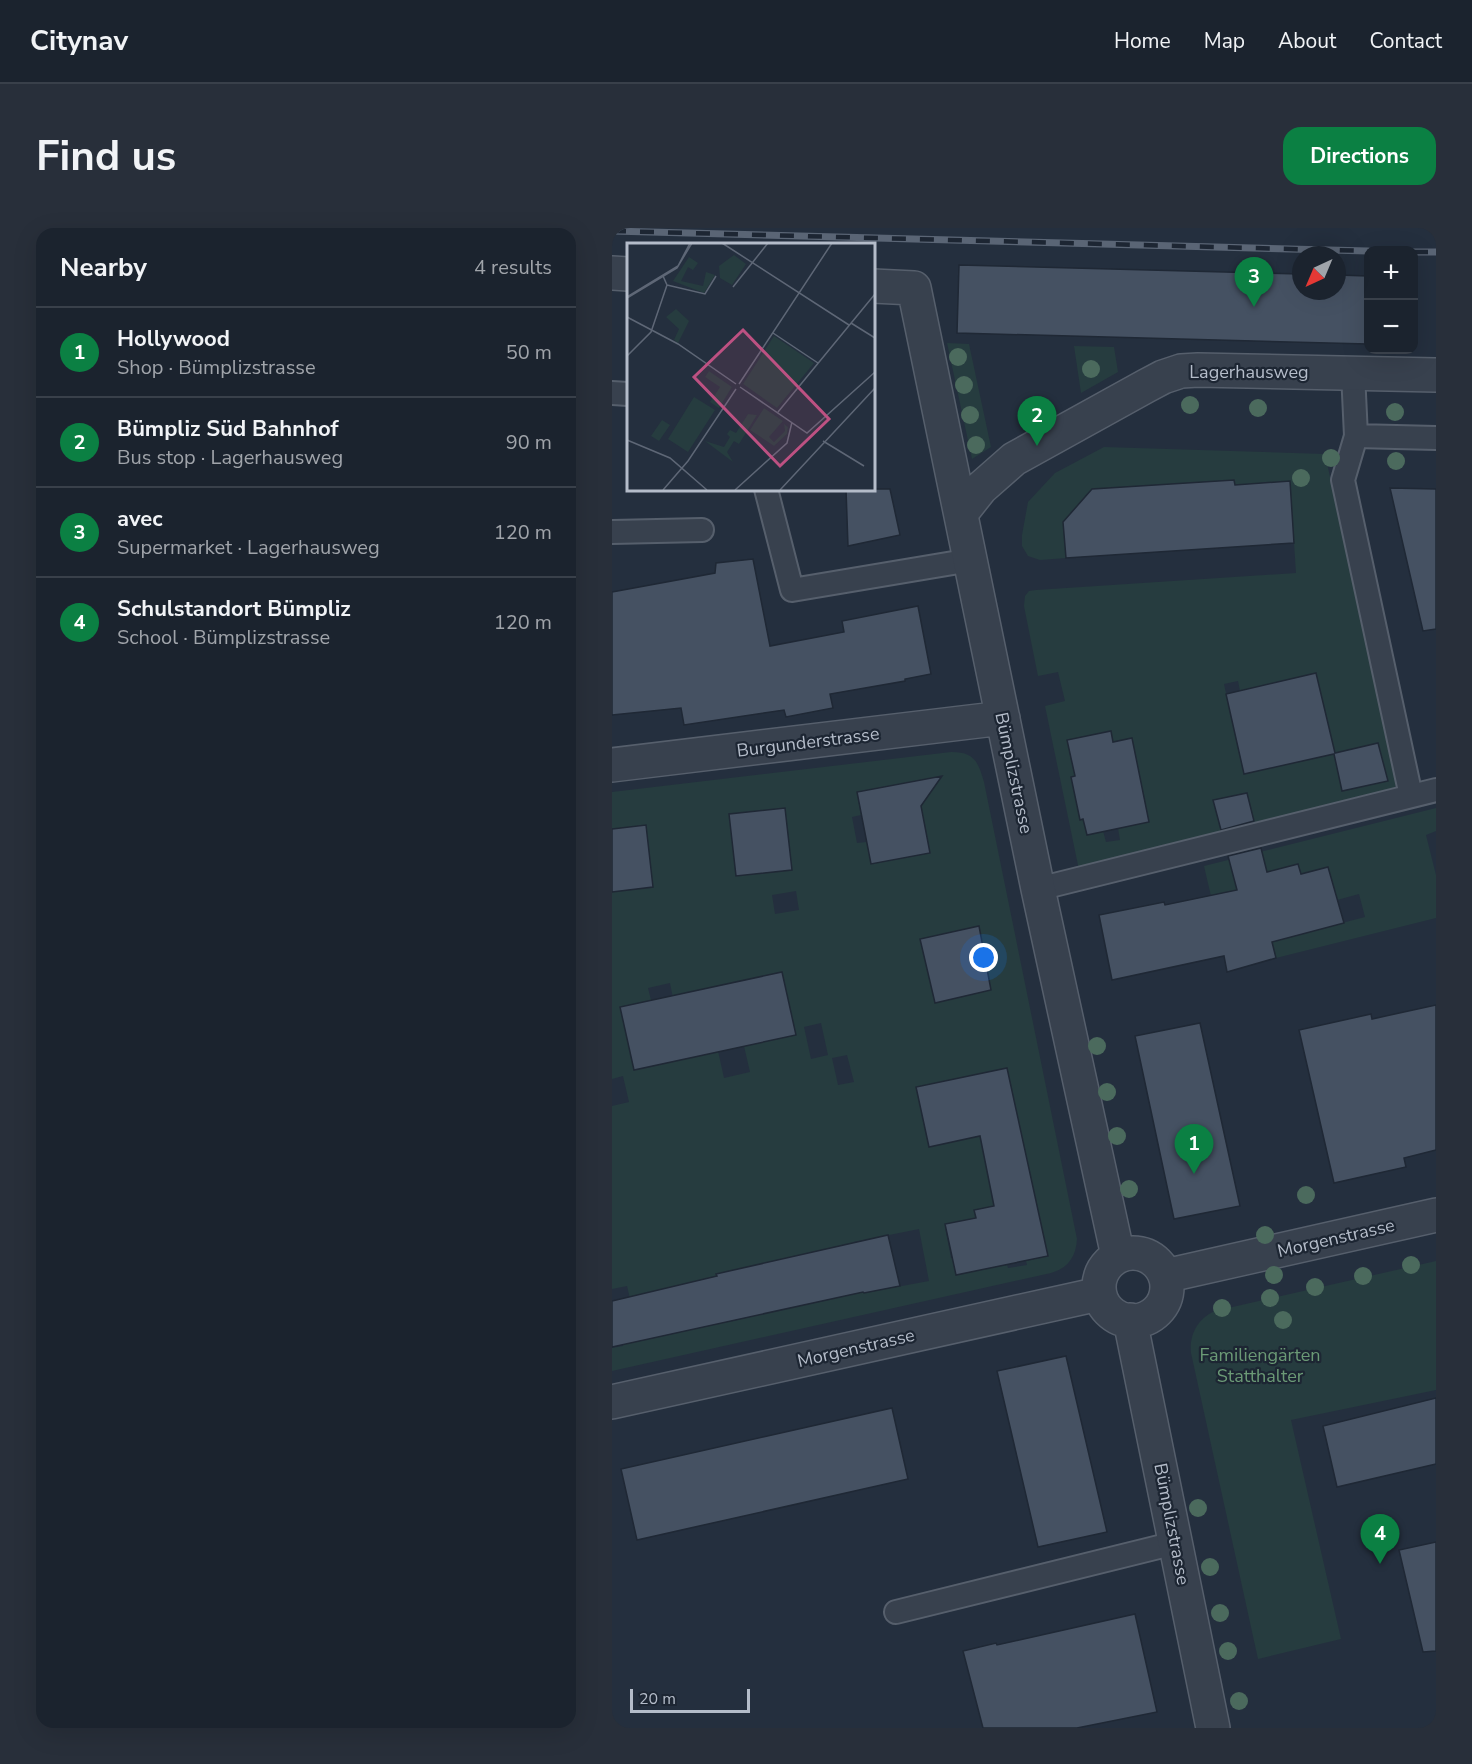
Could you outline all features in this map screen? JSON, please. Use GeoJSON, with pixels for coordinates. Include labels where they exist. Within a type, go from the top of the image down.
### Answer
{"type":"FeatureCollection","features":[{"type":"Feature","properties":{"kind":"street"},"geometry":{"type":"LineString","coordinates":[[612,273],[627,274]]}},
{"type":"Feature","properties":{"kind":"street","name":"Bümplizstrasse"},"geometry":{"type":"LineString","coordinates":[[874,286],[914,288],[1038,889],[1118,1256]]}},
{"type":"Feature","properties":{"kind":"street","name":"Lagerhausweg"},"geometry":{"type":"LineString","coordinates":[[962,512],[981,488],[1014,459],[1163,377],[1181,371],[1436,375]]}},
{"type":"Feature","properties":{"kind":"street","name":"Burgunderstrasse"},"geometry":{"type":"LineString","coordinates":[[612,765],[1003,718]]}},
{"type":"Feature","properties":{"kind":"street","name":"Morgenstrasse"},"geometry":{"type":"LineString","coordinates":[[1165,1276],[1436,1215]]}},
{"type":"Feature","properties":{"kind":"street"},"geometry":{"type":"LineString","coordinates":[[1130,1253],[1143,1254],[1158,1264],[1165,1276],[1167,1288],[1161,1306],[1147,1318],[1130,1320],[1120,1318],[1105,1306],[1099,1294],[1101,1274],[1109,1262],[1118,1256],[1130,1253]]}},
{"type":"Feature","properties":{"kind":"street","name":"Morgenstrasse"},"geometry":{"type":"LineString","coordinates":[[612,1402],[1099,1294]]}},
{"type":"Feature","properties":{"kind":"street","name":"Bümplizstrasse"},"geometry":{"type":"LineString","coordinates":[[1130,1320],[1213,1728]]}},
{"type":"Feature","properties":{"kind":"lane"},"geometry":{"type":"LineString","coordinates":[[1353,373],[1356,436],[1343,480],[1411,796]]}},
{"type":"Feature","properties":{"kind":"lane"},"geometry":{"type":"LineString","coordinates":[[612,393],[627,394]]}},
{"type":"Feature","properties":{"kind":"lane"},"geometry":{"type":"LineString","coordinates":[[1356,436],[1436,438]]}},
{"type":"Feature","properties":{"kind":"lane"},"geometry":{"type":"LineString","coordinates":[[766,490],[792,590],[971,560]]}},
{"type":"Feature","properties":{"kind":"lane"},"geometry":{"type":"LineString","coordinates":[[612,532],[702,531]]}},
{"type":"Feature","properties":{"kind":"lane"},"geometry":{"type":"LineString","coordinates":[[1038,889],[1436,790]]}},
{"type":"Feature","properties":{"kind":"lane"},"geometry":{"type":"LineString","coordinates":[[896,1612],[1175,1543]]}},
{"type":"Feature","properties":{"kind":"green space"},"geometry":{"type":"Polygon","coordinates":[[[947,343],[969,344],[991,447],[972,459],[947,343]]]}},
{"type":"Feature","properties":{"kind":"green space"},"geometry":{"type":"Polygon","coordinates":[[[1074,346],[1114,347],[1118,372],[1081,393],[1074,346]]]}},
{"type":"Feature","properties":{"kind":"green space"},"geometry":{"type":"Polygon","coordinates":[[[1104,447],[1325,454],[1397,781],[1394,790],[1255,826],[1246,793],[1214,800],[1222,834],[1079,870],[1045,706],[1065,701],[1058,672],[1038,676],[1024,606],[1025,596],[1029,591],[1036,590],[1296,573],[1290,482],[1235,485],[1234,480],[1092,489],[1063,523],[1066,558],[1040,560],[1028,556],[1022,546],[1022,535],[1028,502],[1055,473],[1104,447]],[[1238,681],[1224,684],[1239,753],[1252,750],[1238,681]],[[1111,731],[1087,736],[1089,747],[1069,751],[1075,776],[1071,778],[1080,819],[1083,819],[1087,834],[1103,831],[1106,842],[1120,840],[1118,828],[1149,822],[1132,739],[1113,742],[1111,731]],[[1378,743],[1334,754],[1342,791],[1387,780],[1378,743]]]}},
{"type":"Feature","properties":{"kind":"green space"},"geometry":{"type":"Polygon","coordinates":[[[951,752],[959,752],[974,759],[980,768],[984,782],[1077,1239],[1073,1256],[1066,1265],[1051,1273],[612,1371],[612,1348],[623,1346],[622,1339],[636,1336],[637,1342],[640,1341],[627,1286],[612,1289],[612,1106],[629,1102],[623,1076],[612,1079],[612,892],[652,887],[646,825],[612,829],[612,792],[951,752]],[[915,781],[857,792],[861,815],[852,817],[857,843],[867,842],[871,864],[930,853],[921,806],[923,787],[915,781]],[[785,808],[729,815],[736,876],[792,870],[785,808]],[[796,891],[772,895],[775,914],[799,910],[796,891]],[[978,926],[921,939],[935,1002],[991,990],[978,926]],[[782,972],[731,983],[714,1033],[724,1078],[750,1072],[744,1046],[796,1035],[782,972]],[[670,983],[648,988],[651,1000],[620,1007],[685,1058],[670,983]],[[821,1023],[804,1027],[811,1059],[828,1055],[821,1023]],[[847,1055],[832,1058],[838,1085],[854,1082],[847,1055]],[[1007,1068],[917,1088],[1020,1127],[1007,1068]],[[1032,1182],[991,1190],[994,1206],[974,1210],[976,1220],[945,1227],[951,1258],[982,1252],[986,1269],[1007,1265],[1008,1268],[1027,1265],[1026,1261],[1048,1256],[1032,1182]],[[919,1229],[854,1242],[864,1293],[929,1281],[919,1229]],[[716,1274],[728,1322],[816,1302],[716,1274]],[[695,1282],[641,1294],[652,1339],[654,1338],[652,1330],[701,1320],[702,1327],[705,1327],[695,1282]]]}},
{"type":"Feature","properties":{"kind":"green space"},"geometry":{"type":"Polygon","coordinates":[[[1436,808],[1436,831],[1426,835],[1436,875],[1436,918],[1276,958],[1211,896],[1204,866],[1436,808]],[[1328,867],[1301,874],[1277,940],[1365,917],[1359,894],[1337,900],[1328,867]]]}},
{"type":"Feature","properties":{"kind":"green space","name":"Familiengärten Statthalter"},"geometry":{"type":"Polygon","coordinates":[[[1436,1261],[1436,1390],[1291,1420],[1341,1639],[1258,1659],[1191,1353],[1193,1334],[1199,1323],[1215,1311],[1436,1261]]]}},
{"type":"Feature","properties":{"kind":"building"},"geometry":{"type":"Polygon","coordinates":[[[959,265],[1292,274],[1292,300],[1346,300],[1346,275],[1364,276],[1364,344],[957,333],[959,265]]]}},
{"type":"Feature","properties":{"kind":"building"},"geometry":{"type":"Polygon","coordinates":[[[1234,480],[1235,485],[1290,481],[1294,543],[1066,558],[1063,522],[1092,489],[1234,480]]]}},
{"type":"Feature","properties":{"kind":"building"},"geometry":{"type":"Polygon","coordinates":[[[1390,488],[1436,489],[1436,629],[1423,631],[1390,488]]]}},
{"type":"Feature","properties":{"kind":"building"},"geometry":{"type":"Polygon","coordinates":[[[890,489],[900,535],[848,546],[846,490],[890,489]]]}},
{"type":"Feature","properties":{"kind":"building"},"geometry":{"type":"Polygon","coordinates":[[[753,559],[770,646],[844,632],[842,621],[918,606],[931,674],[905,679],[905,681],[830,694],[833,708],[786,717],[784,710],[684,725],[681,708],[612,715],[612,592],[715,573],[716,563],[753,559]]]}},
{"type":"Feature","properties":{"kind":"building"},"geometry":{"type":"Polygon","coordinates":[[[1316,673],[1335,753],[1378,743],[1388,781],[1342,791],[1334,754],[1244,774],[1226,694],[1316,673]]]}},
{"type":"Feature","properties":{"kind":"building"},"geometry":{"type":"Polygon","coordinates":[[[1111,731],[1113,742],[1132,738],[1149,822],[1087,835],[1083,819],[1080,820],[1071,777],[1075,776],[1067,740],[1111,731]]]}},
{"type":"Feature","properties":{"kind":"building"},"geometry":{"type":"Polygon","coordinates":[[[942,776],[921,806],[930,853],[871,864],[857,792],[942,776]]]}},
{"type":"Feature","properties":{"kind":"building"},"geometry":{"type":"Polygon","coordinates":[[[1247,793],[1254,821],[1221,830],[1213,800],[1247,793]]]}},
{"type":"Feature","properties":{"kind":"building"},"geometry":{"type":"Polygon","coordinates":[[[785,808],[792,870],[736,876],[729,814],[785,808]]]}},
{"type":"Feature","properties":{"kind":"building"},"geometry":{"type":"Polygon","coordinates":[[[646,825],[653,887],[612,892],[612,829],[646,825]]]}},
{"type":"Feature","properties":{"kind":"building"},"geometry":{"type":"Polygon","coordinates":[[[1261,848],[1267,872],[1298,864],[1301,874],[1328,867],[1344,923],[1272,942],[1276,958],[1227,972],[1224,956],[1112,980],[1099,915],[1164,902],[1165,905],[1237,890],[1228,856],[1261,848]]]}},
{"type":"Feature","properties":{"kind":"building"},"geometry":{"type":"Polygon","coordinates":[[[979,926],[991,990],[935,1003],[920,939],[979,926]]]}},
{"type":"Feature","properties":{"kind":"building"},"geometry":{"type":"Polygon","coordinates":[[[782,972],[796,1035],[634,1070],[620,1007],[782,972]]]}},
{"type":"Feature","properties":{"kind":"building"},"geometry":{"type":"Polygon","coordinates":[[[1436,1005],[1436,1150],[1404,1158],[1406,1167],[1334,1183],[1299,1030],[1371,1014],[1372,1019],[1436,1005]]]}},
{"type":"Feature","properties":{"kind":"building"},"geometry":{"type":"Polygon","coordinates":[[[1200,1023],[1240,1206],[1174,1219],[1135,1036],[1200,1023]]]}},
{"type":"Feature","properties":{"kind":"building"},"geometry":{"type":"Polygon","coordinates":[[[1007,1068],[1048,1256],[956,1275],[945,1224],[976,1218],[974,1210],[994,1206],[980,1136],[929,1147],[916,1087],[1007,1068]]]}},
{"type":"Feature","properties":{"kind":"building"},"geometry":{"type":"Polygon","coordinates":[[[888,1235],[900,1286],[612,1347],[612,1301],[717,1276],[716,1274],[888,1235]]]}},
{"type":"Feature","properties":{"kind":"building"},"geometry":{"type":"Polygon","coordinates":[[[1066,1356],[1107,1532],[1038,1547],[997,1371],[1066,1356]]]}},
{"type":"Feature","properties":{"kind":"building"},"geometry":{"type":"Polygon","coordinates":[[[1436,1398],[1436,1464],[1337,1487],[1323,1426],[1436,1398]]]}},
{"type":"Feature","properties":{"kind":"building"},"geometry":{"type":"Polygon","coordinates":[[[892,1408],[908,1479],[637,1540],[621,1469],[892,1408]]]}},
{"type":"Feature","properties":{"kind":"building"},"geometry":{"type":"Polygon","coordinates":[[[1436,1542],[1436,1651],[1423,1652],[1399,1550],[1436,1542]]]}},
{"type":"Feature","properties":{"kind":"building"},"geometry":{"type":"Polygon","coordinates":[[[1135,1614],[1157,1712],[1077,1728],[983,1728],[963,1651],[1135,1614]]]}},
{"type":"Feature","properties":{"kind":"railway"},"geometry":{"type":"LineString","coordinates":[[612,231],[1364,251]]}},
{"type":"Feature","properties":{"kind":"railway"},"geometry":{"type":"LineString","coordinates":[[1418,252],[1436,252]]}},
{"type":"Feature","properties":{"kind":"place","name":"avec"},"geometry":{"type":"Point","coordinates":[1254,307]}},
{"type":"Feature","properties":{"kind":"place","name":"Bümpliz Süd Bahnhof"},"geometry":{"type":"Point","coordinates":[1037,446]}},
{"type":"Feature","properties":{"kind":"place","name":"Hollywood"},"geometry":{"type":"Point","coordinates":[1194,1174]}},
{"type":"Feature","properties":{"kind":"place","name":"Schulstandort Bümpliz"},"geometry":{"type":"Point","coordinates":[1380,1564]}}]}
